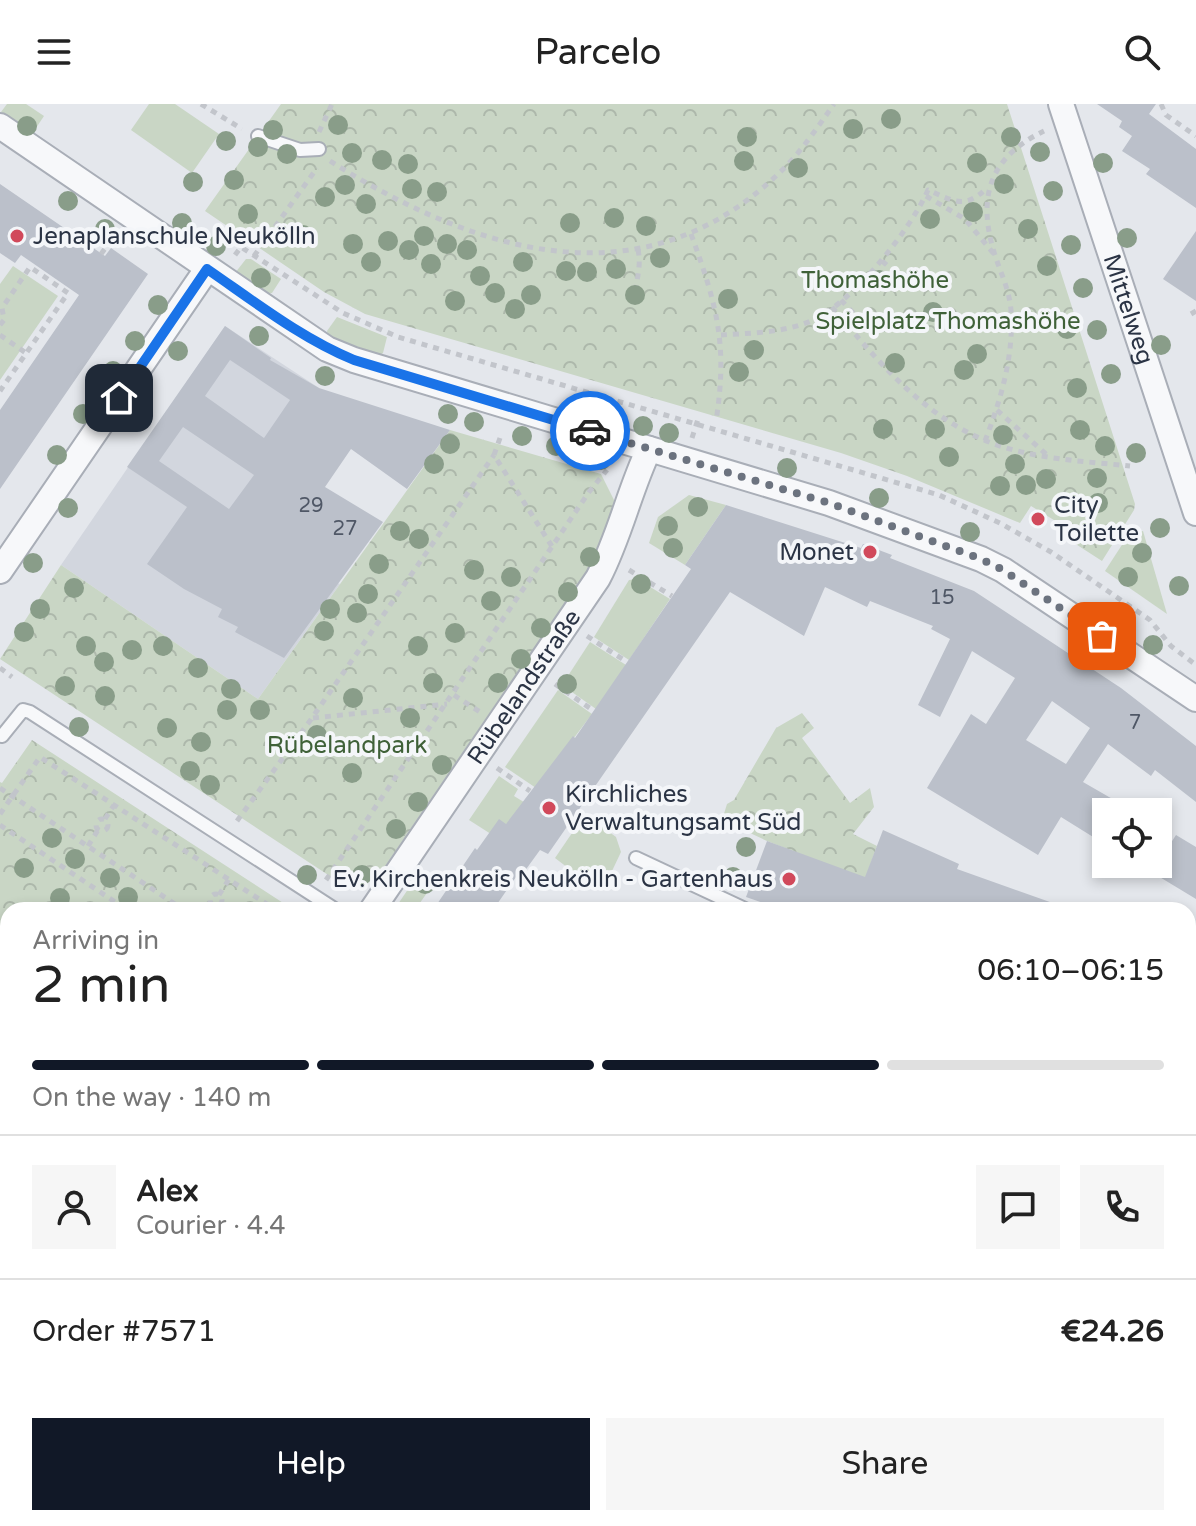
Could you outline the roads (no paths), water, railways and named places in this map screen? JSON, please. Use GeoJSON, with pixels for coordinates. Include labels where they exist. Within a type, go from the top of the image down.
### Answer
{"type":"FeatureCollection","features":[{"type":"Feature","properties":{"kind":"street","name":"Mittelweg"},"geometry":{"type":"LineString","coordinates":[[1063,112],[1196,513]]}},
{"type":"Feature","properties":{"kind":"street"},"geometry":{"type":"LineString","coordinates":[[0,126],[327,349],[354,360],[829,503],[981,559],[1193,689]]}},
{"type":"Feature","properties":{"kind":"street"},"geometry":{"type":"LineString","coordinates":[[0,571],[207,269]]}},
{"type":"Feature","properties":{"kind":"street","name":"Rübelandstraße"},"geometry":{"type":"LineString","coordinates":[[377,902],[598,578],[616,540],[636,477],[649,449]]}},
{"type":"Feature","properties":{"kind":"lane"},"geometry":{"type":"LineString","coordinates":[[258,136],[300,150],[319,149]]}},
{"type":"Feature","properties":{"kind":"lane"},"geometry":{"type":"LineString","coordinates":[[2,736],[23,710],[30,712],[324,902]]}},
{"type":"Feature","properties":{"kind":"lane"},"geometry":{"type":"LineString","coordinates":[[636,858],[730,902]]}},
{"type":"Feature","properties":{"kind":"place","name":"Jenaplanschule Neukölln"},"geometry":{"type":"Point","coordinates":[17,236]}},
{"type":"Feature","properties":{"kind":"place","name":"City Toilette"},"geometry":{"type":"Point","coordinates":[1038,519]}},
{"type":"Feature","properties":{"kind":"place","name":"Monet"},"geometry":{"type":"Point","coordinates":[870,552]}},
{"type":"Feature","properties":{"kind":"place","name":"Kirchliches Verwaltungsamt Süd"},"geometry":{"type":"Point","coordinates":[549,808]}},
{"type":"Feature","properties":{"kind":"place","name":"Ev. Kirchenkreis Neukölln - Gartenhaus"},"geometry":{"type":"Point","coordinates":[789,879]}},
{"type":"Feature","properties":{"kind":"park label","name":"Thomashöhe"},"geometry":{"type":"Point","coordinates":[875,280]}},
{"type":"Feature","properties":{"kind":"park label","name":"Spielplatz Thomashöhe"},"geometry":{"type":"Point","coordinates":[948,321]}},
{"type":"Feature","properties":{"kind":"park label","name":"Rübelandpark"},"geometry":{"type":"Point","coordinates":[347,745]}}]}
